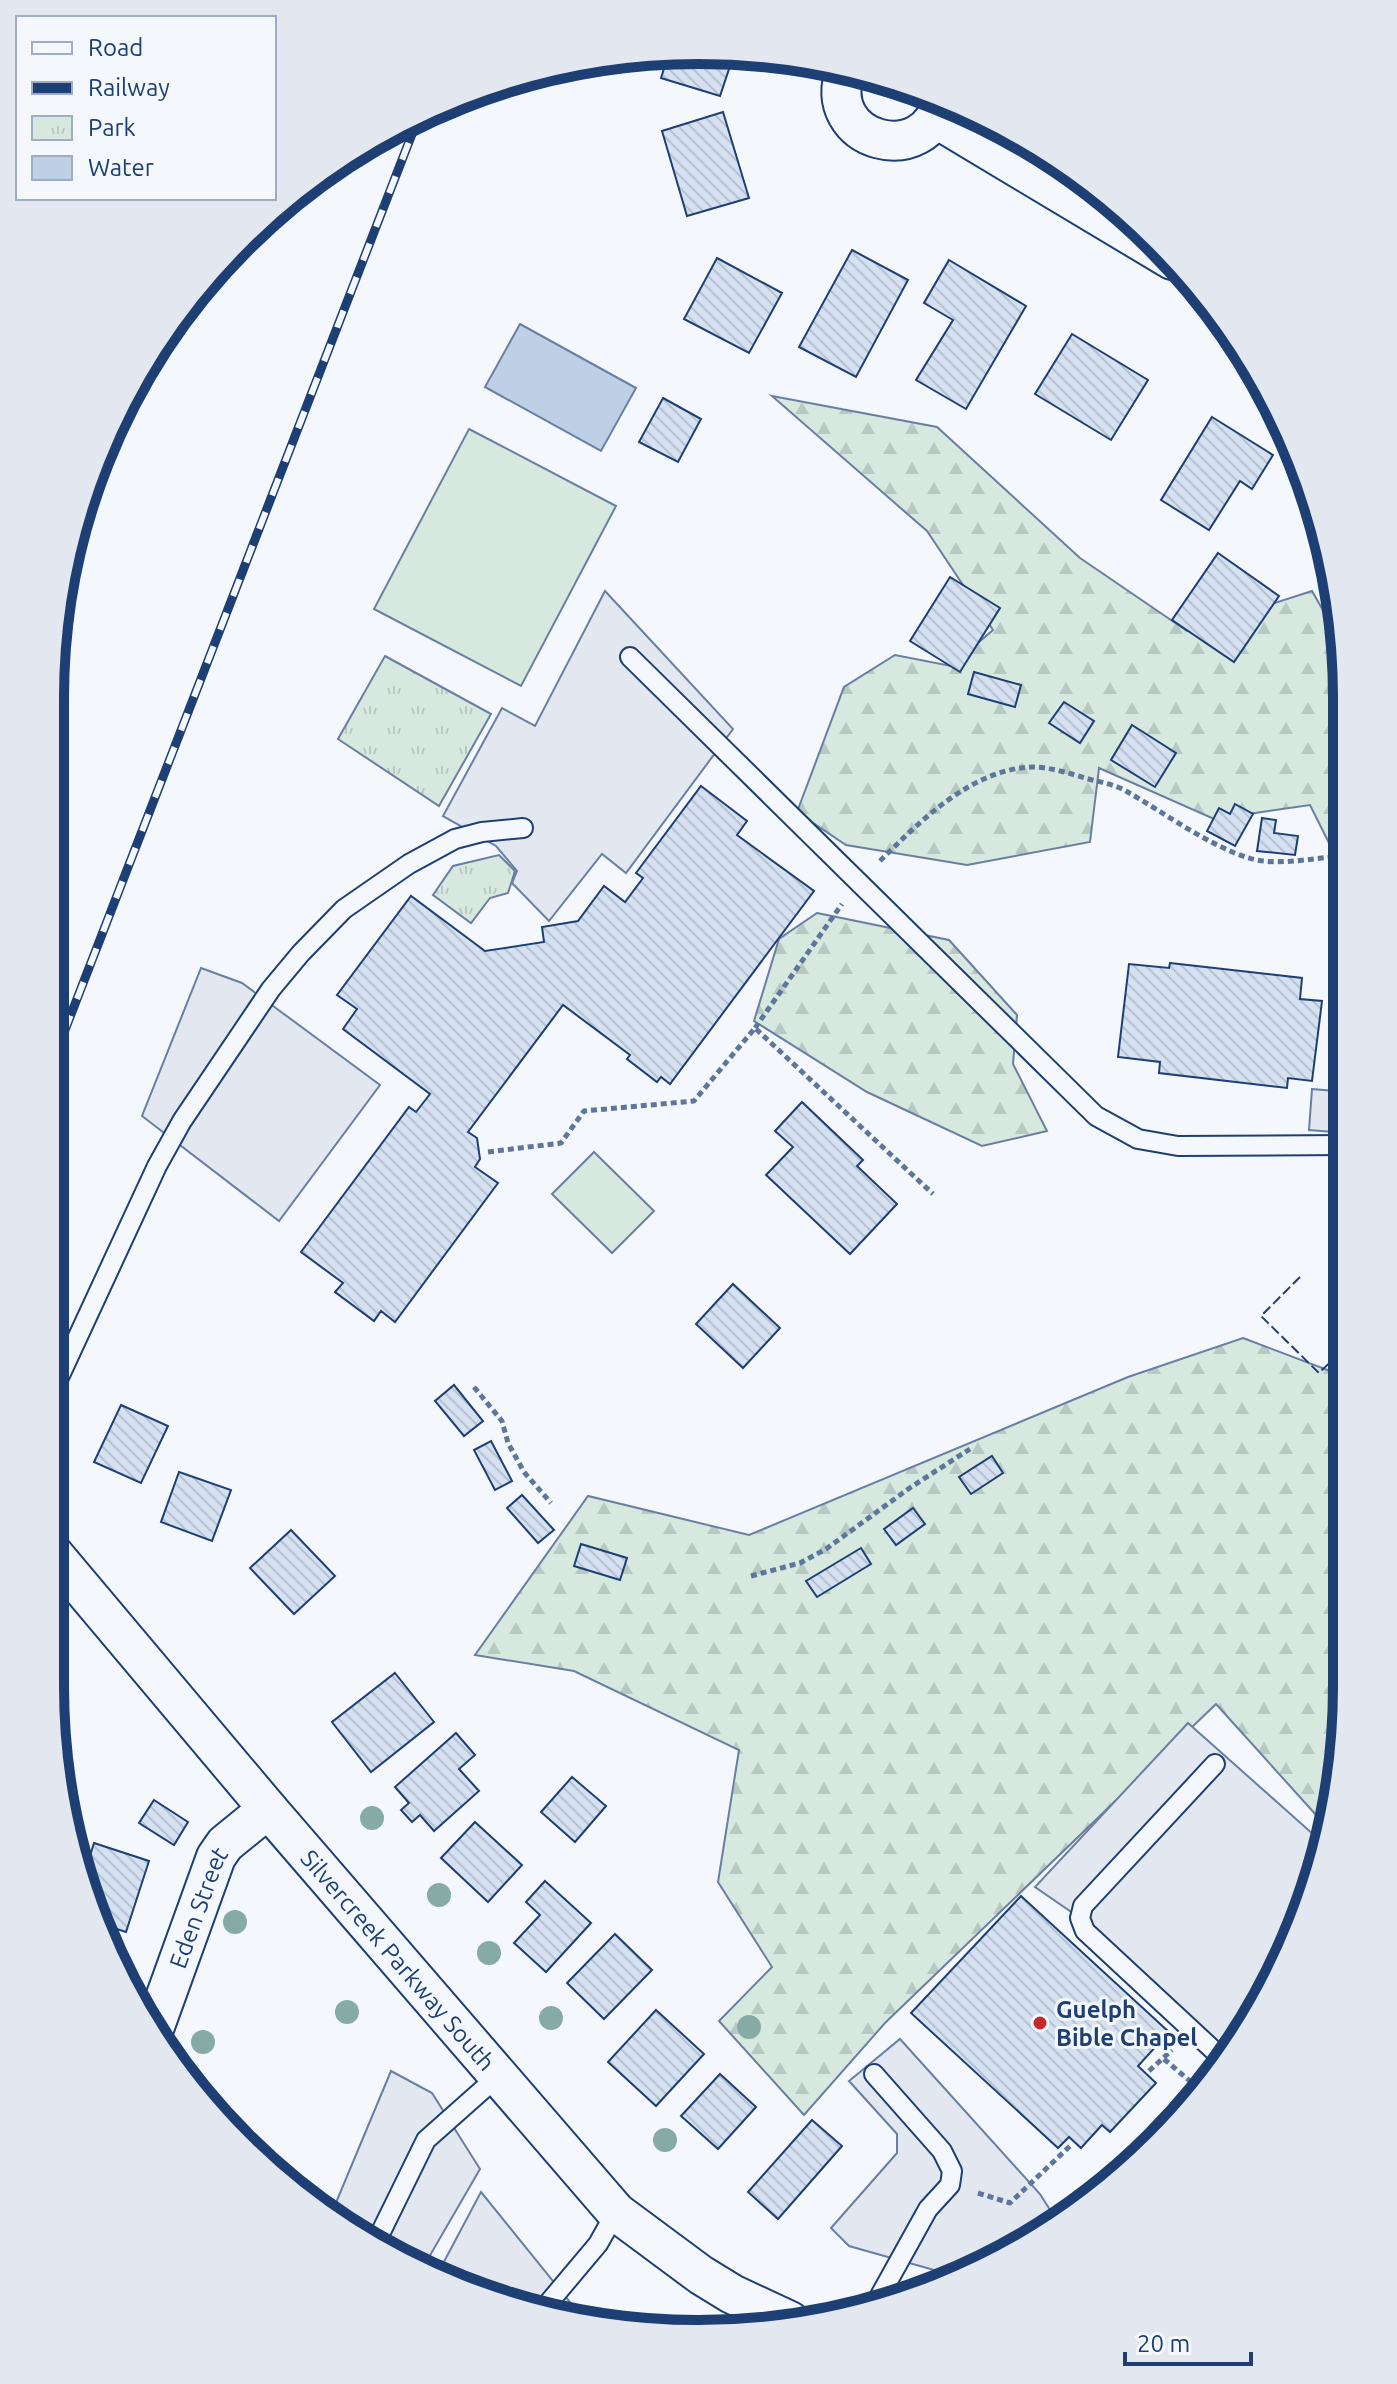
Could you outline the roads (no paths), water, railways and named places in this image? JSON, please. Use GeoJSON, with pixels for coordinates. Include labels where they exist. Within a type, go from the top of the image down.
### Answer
{"type":"FeatureCollection","features":[{"type":"Feature","properties":{"kind":"street"},"geometry":{"type":"LineString","coordinates":[[843,81],[845,110],[854,125],[878,140],[898,141],[915,136],[929,126],[937,110]]}},
{"type":"Feature","properties":{"kind":"street"},"geometry":{"type":"LineString","coordinates":[[951,117],[1127,231]]}},
{"type":"Feature","properties":{"kind":"street","name":"Silvercreek Parkway South"},"geometry":{"type":"LineString","coordinates":[[64,1567],[497,2077],[616,2212],[701,2275],[732,2294],[778,2315]]}},
{"type":"Feature","properties":{"kind":"street","name":"Eden Street"},"geometry":{"type":"LineString","coordinates":[[158,2017],[216,1857],[225,1844],[268,1809]]}},
{"type":"Feature","properties":{"kind":"lane"},"geometry":{"type":"LineString","coordinates":[[630,657],[1096,1116],[1138,1139],[1178,1146],[1333,1145]]}},
{"type":"Feature","properties":{"kind":"lane"},"geometry":{"type":"LineString","coordinates":[[64,1367],[164,1153],[271,989],[301,953],[344,909],[409,864],[455,839],[482,832],[523,828]]}},
{"type":"Feature","properties":{"kind":"lane"},"geometry":{"type":"LineString","coordinates":[[1215,1764],[1083,1906],[1080,1918],[1085,1931],[1216,2052]]}},
{"type":"Feature","properties":{"kind":"lane"},"geometry":{"type":"LineString","coordinates":[[874,2074],[942,2151],[952,2171],[950,2185],[928,2209],[882,2292]]}},
{"type":"Feature","properties":{"kind":"lane"},"geometry":{"type":"LineString","coordinates":[[380,2234],[426,2140],[497,2077]]}},
{"type":"Feature","properties":{"kind":"lane"},"geometry":{"type":"LineString","coordinates":[[549,2302],[598,2244],[616,2212]]}},
{"type":"Feature","properties":{"kind":"water"},"geometry":{"type":"Polygon","coordinates":[[[520,324],[636,388],[601,451],[485,387],[520,324]]]}},
{"type":"Feature","properties":{"kind":"railway"},"geometry":{"type":"LineString","coordinates":[[64,1032],[413,132]]}},
{"type":"Feature","properties":{"kind":"place","name":"Guelph Bible Chapel"},"geometry":{"type":"Point","coordinates":[1040,2023]}}]}
